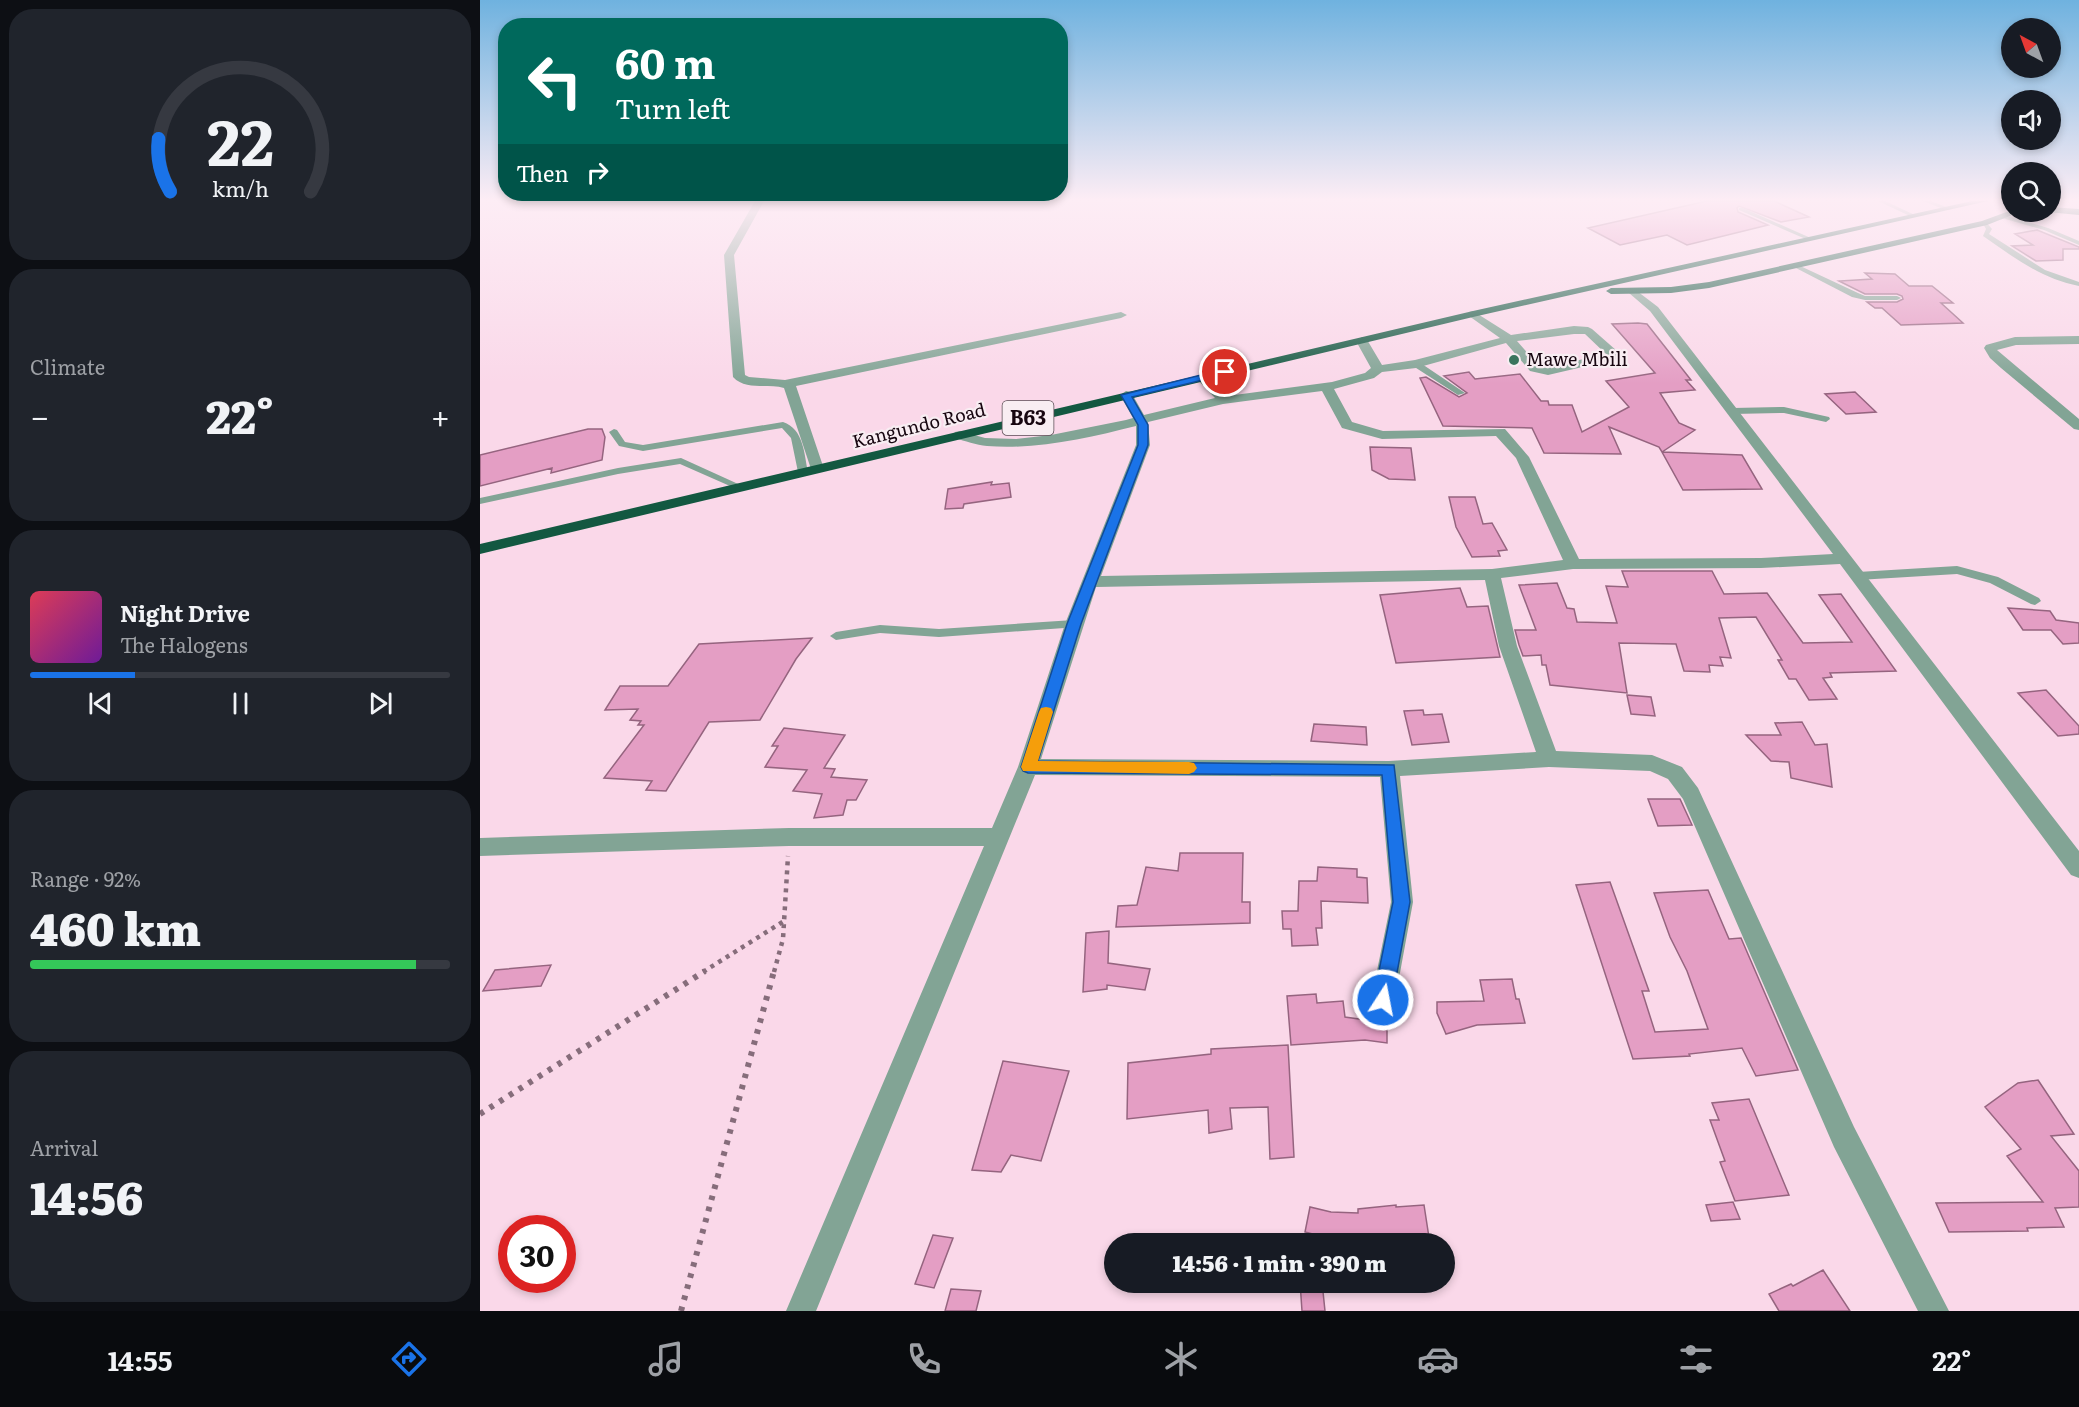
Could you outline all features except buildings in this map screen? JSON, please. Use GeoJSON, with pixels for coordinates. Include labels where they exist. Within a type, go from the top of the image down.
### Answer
{"type":"FeatureCollection","features":[{"type":"Feature","properties":{"kind":"highway","name":"Kangundo Road"},"geometry":{"type":"LineString","coordinates":[[480,549],[1126,395],[1473,314],[1709,262]]}},
{"type":"Feature","properties":{"kind":"highway","name":"Kangundo Road"},"geometry":{"type":"LineString","coordinates":[[1577,291],[1671,290],[1709,285],[1811,262]]}},
{"type":"Feature","properties":{"kind":"street"},"geometry":{"type":"LineString","coordinates":[[730,262],[740,377],[748,381],[785,384],[1121,315]]}},
{"type":"Feature","properties":{"kind":"street"},"geometry":{"type":"LineString","coordinates":[[1632,291],[1654,309],[2079,868]]}},
{"type":"Feature","properties":{"kind":"street"},"geometry":{"type":"LineString","coordinates":[[960,435],[982,443],[1025,443],[1141,421],[1224,400],[1353,383],[1373,375],[1378,369],[1416,364],[1509,339],[1581,330],[1588,331],[1613,354],[1611,358],[1548,371],[1540,370],[1534,368],[1509,339],[1473,314]]}},
{"type":"Feature","properties":{"kind":"street"},"geometry":{"type":"LineString","coordinates":[[2079,340],[2015,341],[1990,348],[2005,365],[2079,426]]}},
{"type":"Feature","properties":{"kind":"street"},"geometry":{"type":"LineString","coordinates":[[1362,341],[1378,369]]}},
{"type":"Feature","properties":{"kind":"street"},"geometry":{"type":"LineString","coordinates":[[1202,378],[1224,400]]}},
{"type":"Feature","properties":{"kind":"street"},"geometry":{"type":"LineString","coordinates":[[785,384],[792,390],[810,471]]}},
{"type":"Feature","properties":{"kind":"street"},"geometry":{"type":"LineString","coordinates":[[1326,386],[1347,425],[1382,435],[1500,432],[1522,457],[1573,564]]}},
{"type":"Feature","properties":{"kind":"street"},"geometry":{"type":"LineString","coordinates":[[801,1311],[1028,767],[1074,624],[1143,445],[1143,425],[1126,395]]}},
{"type":"Feature","properties":{"kind":"street"},"geometry":{"type":"LineString","coordinates":[[1091,582],[1492,574],[1573,564],[1761,563],[1845,558]]}},
{"type":"Feature","properties":{"kind":"street"},"geometry":{"type":"LineString","coordinates":[[1492,574],[1508,646],[1549,759]]}},
{"type":"Feature","properties":{"kind":"street"},"geometry":{"type":"LineString","coordinates":[[1028,767],[1389,769],[1549,759],[1652,763],[1675,773],[1691,794],[1844,1137],[1934,1311]]}},
{"type":"Feature","properties":{"kind":"street"},"geometry":{"type":"LineString","coordinates":[[1383,1000],[1402,902],[1389,769]]}},
{"type":"Feature","properties":{"kind":"street"},"geometry":{"type":"LineString","coordinates":[[480,847],[789,837],[999,837]]}},
{"type":"Feature","properties":{"kind":"lane"},"geometry":{"type":"LineString","coordinates":[[2029,262],[2060,281],[2079,284]]}},
{"type":"Feature","properties":{"kind":"lane"},"geometry":{"type":"LineString","coordinates":[[1796,266],[1855,296],[1897,298]]}},
{"type":"Feature","properties":{"kind":"lane"},"geometry":{"type":"LineString","coordinates":[[1416,364],[1461,393]]}},
{"type":"Feature","properties":{"kind":"lane"},"geometry":{"type":"LineString","coordinates":[[1733,411],[1784,410],[1826,419]]}},
{"type":"Feature","properties":{"kind":"lane"},"geometry":{"type":"LineString","coordinates":[[614,432],[622,444],[643,448],[783,425],[791,428],[810,471]]}},
{"type":"Feature","properties":{"kind":"lane"},"geometry":{"type":"LineString","coordinates":[[480,501],[618,471],[681,461],[742,488]]}},
{"type":"Feature","properties":{"kind":"lane"},"geometry":{"type":"LineString","coordinates":[[1858,576],[1957,570],[1994,580],[2035,601]]}},
{"type":"Feature","properties":{"kind":"lane"},"geometry":{"type":"LineString","coordinates":[[836,636],[880,629],[939,633],[1074,624]]}},
{"type":"Feature","properties":{"kind":"path"},"geometry":{"type":"LineString","coordinates":[[681,1311],[783,939],[789,837]]}},
{"type":"Feature","properties":{"kind":"path"},"geometry":{"type":"LineString","coordinates":[[480,1114],[784,921]]}},
{"type":"Feature","properties":{"kind":"slow traffic"},"geometry":{"type":"LineString","coordinates":[[1046,712],[1028,767],[1189,768]]}},
{"type":"Feature","properties":{"kind":"place","name":"Mawe Mbili"},"geometry":{"type":"Point","coordinates":[1514,360]}},
{"type":"Feature","properties":{"kind":"route"},"geometry":{"type":"LineString","coordinates":[[1225,372],[1126,395],[1143,425],[1143,445],[1074,624],[1028,767],[1389,769],[1402,902],[1383,1000]]}}]}
